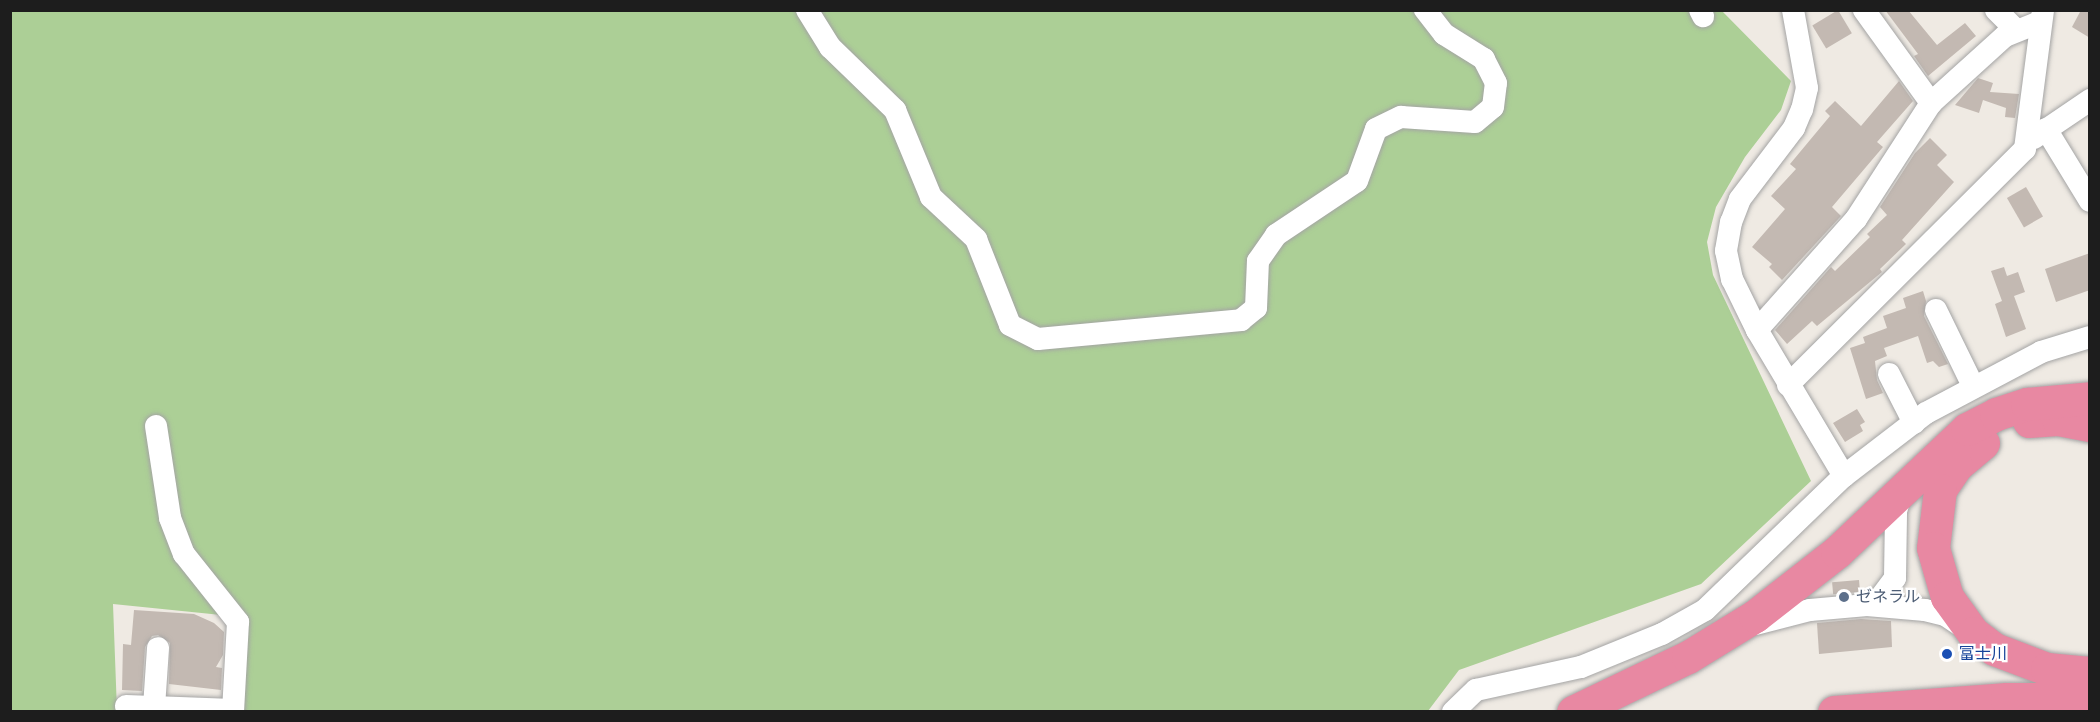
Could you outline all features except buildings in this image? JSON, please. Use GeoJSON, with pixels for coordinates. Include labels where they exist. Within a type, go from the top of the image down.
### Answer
{"type":"FeatureCollection","features":[{"type":"Feature","properties":{"kind":"highway"},"geometry":{"type":"LineString","coordinates":[[1574,711],[1688,657],[1725,634],[1837,552],[1966,429],[1996,414],[2027,404],[2090,398]]}},
{"type":"Feature","properties":{"kind":"highway"},"geometry":{"type":"LineString","coordinates":[[2090,425],[2058,419],[2028,422],[1999,431],[1956,466],[1940,490],[1933,529],[1938,573],[1952,607],[1973,633],[2020,660],[2047,669],[2090,673]]}},
{"type":"Feature","properties":{"kind":"highway"},"geometry":{"type":"LineString","coordinates":[[1834,711],[2007,699],[2090,699]]}},
{"type":"Feature","properties":{"kind":"street"},"geometry":{"type":"LineString","coordinates":[[807,10],[830,47],[895,110],[931,197],[976,239],[1010,325],[1038,339],[1241,320],[1256,308],[1258,261],[1276,235],[1357,181],[1376,129],[1401,117],[1475,122],[1493,107],[1496,83],[1484,59],[1444,34],[1425,10]]}},
{"type":"Feature","properties":{"kind":"street"},"geometry":{"type":"LineString","coordinates":[[1793,10],[1807,88],[1802,109],[1794,128],[1740,200],[1731,222],[1726,250],[1732,279],[1757,330],[1844,476]]}},
{"type":"Feature","properties":{"kind":"street"},"geometry":{"type":"LineString","coordinates":[[1864,10],[1931,103]]}},
{"type":"Feature","properties":{"kind":"street"},"geometry":{"type":"LineString","coordinates":[[1996,10],[2016,30]]}},
{"type":"Feature","properties":{"kind":"street"},"geometry":{"type":"LineString","coordinates":[[1757,330],[1856,219],[1931,103],[2016,30],[2042,16]]}},
{"type":"Feature","properties":{"kind":"street"},"geometry":{"type":"LineString","coordinates":[[1788,385],[2016,160],[2025,143],[2042,16]]}},
{"type":"Feature","properties":{"kind":"street"},"geometry":{"type":"LineString","coordinates":[[2025,143],[2090,100]]}},
{"type":"Feature","properties":{"kind":"street"},"geometry":{"type":"LineString","coordinates":[[2046,129],[2090,201]]}},
{"type":"Feature","properties":{"kind":"street"},"geometry":{"type":"LineString","coordinates":[[1936,310],[1973,386]]}},
{"type":"Feature","properties":{"kind":"street"},"geometry":{"type":"LineString","coordinates":[[1453,711],[1476,690],[1581,667],[1662,634],[1705,610],[1844,476],[1914,423],[1973,386],[2041,352],[2090,337]]}},
{"type":"Feature","properties":{"kind":"street"},"geometry":{"type":"LineString","coordinates":[[1889,374],[1914,423]]}},
{"type":"Feature","properties":{"kind":"street"},"geometry":{"type":"LineString","coordinates":[[126,706],[233,711],[238,622],[184,554],[170,518],[156,426]]}},
{"type":"Feature","properties":{"kind":"street"},"geometry":{"type":"LineString","coordinates":[[1867,605],[1889,590],[1895,578],[1897,501],[1903,488]]}},
{"type":"Feature","properties":{"kind":"street"},"geometry":{"type":"LineString","coordinates":[[1725,634],[1810,610],[1867,605],[1935,613],[1973,633]]}},
{"type":"Feature","properties":{"kind":"street"},"geometry":{"type":"LineString","coordinates":[[154,707],[158,648]]}},
{"type":"Feature","properties":{"kind":"green space"},"geometry":{"type":"Polygon","coordinates":[[[10,11],[1722,11],[1791,81],[1781,110],[1745,157],[1716,207],[1707,242],[1713,275],[1811,481],[1701,584],[1459,670],[1428,711],[243,711],[241,617],[113,604],[117,711],[11,711],[10,11]]]}},
{"type":"Feature","properties":{"kind":"place","name":"ゼネラル"},"geometry":{"type":"Point","coordinates":[1844,597]}},
{"type":"Feature","properties":{"kind":"place","name":"富士川"},"geometry":{"type":"Point","coordinates":[1947,654]}}]}
